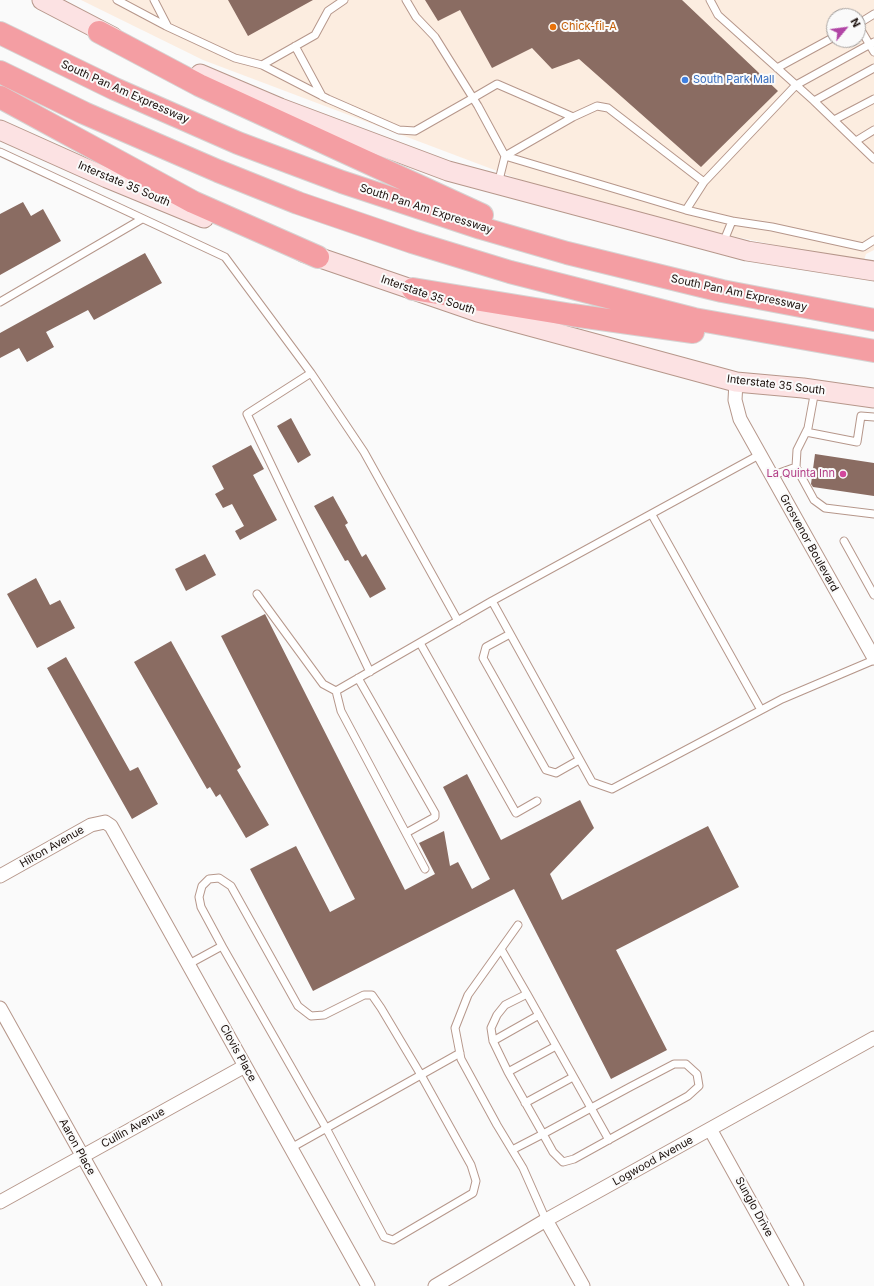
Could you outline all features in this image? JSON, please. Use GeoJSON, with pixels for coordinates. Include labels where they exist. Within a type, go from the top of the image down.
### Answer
{"type":"FeatureCollection","features":[{"type":"Feature","properties":{"kind":"highway"},"geometry":{"type":"LineString","coordinates":[[99,32],[199,85],[567,253]]}},
{"type":"Feature","properties":{"kind":"highway","name":"South Pan Am Expressway"},"geometry":{"type":"LineString","coordinates":[[0,33],[115,89],[286,161],[481,228],[567,253],[722,291],[874,320]]}},
{"type":"Feature","properties":{"kind":"highway"},"geometry":{"type":"LineString","coordinates":[[0,72],[84,113],[218,171],[305,205],[412,242],[510,272],[694,319],[874,351]]}},
{"type":"Feature","properties":{"kind":"highway"},"geometry":{"type":"LineString","coordinates":[[0,97],[193,202],[318,257]]}},
{"type":"Feature","properties":{"kind":"highway"},"geometry":{"type":"LineString","coordinates":[[414,289],[572,315],[687,330],[836,355],[874,357]]}},
{"type":"Feature","properties":{"kind":"main road"},"geometry":{"type":"LineString","coordinates":[[42,0],[99,32],[309,119],[448,171],[747,251],[874,272]]}},
{"type":"Feature","properties":{"kind":"main road","name":"Interstate 35 South"},"geometry":{"type":"LineString","coordinates":[[0,130],[107,178],[220,224],[478,312],[736,382],[816,389],[874,398]]}},
{"type":"Feature","properties":{"kind":"street","name":"Grosvenor Boulevard"},"geometry":{"type":"LineString","coordinates":[[736,382],[735,400],[740,419],[874,659]]}},
{"type":"Feature","properties":{"kind":"street","name":"Hilton Avenue"},"geometry":{"type":"LineString","coordinates":[[0,876],[91,825],[105,822]]}},
{"type":"Feature","properties":{"kind":"street","name":"Clovis Place"},"geometry":{"type":"LineString","coordinates":[[105,822],[111,826],[116,833],[368,1286]]}},
{"type":"Feature","properties":{"kind":"street","name":"Aaron Place"},"geometry":{"type":"LineString","coordinates":[[0,1008],[155,1286]]}},
{"type":"Feature","properties":{"kind":"street","name":"Logwood Avenue"},"geometry":{"type":"LineString","coordinates":[[435,1286],[546,1220],[874,1039]]}},
{"type":"Feature","properties":{"kind":"street","name":"Cullin Avenue"},"geometry":{"type":"LineString","coordinates":[[0,1202],[245,1066]]}},
{"type":"Feature","properties":{"kind":"street","name":"Sunglo Drive"},"geometry":{"type":"LineString","coordinates":[[710,1129],[797,1286]]}},
{"type":"Feature","properties":{"kind":"street"},"geometry":{"type":"LineString","coordinates":[[546,1220],[583,1286]]}},
{"type":"Feature","properties":{"kind":"lane"},"geometry":{"type":"LineString","coordinates":[[117,0],[168,27],[236,58],[262,65],[322,96],[399,130],[415,131],[498,84],[573,117]]}},
{"type":"Feature","properties":{"kind":"lane"},"geometry":{"type":"LineString","coordinates":[[154,0],[168,27]]}},
{"type":"Feature","properties":{"kind":"lane"},"geometry":{"type":"LineString","coordinates":[[262,65],[315,35],[328,11],[344,0]]}},
{"type":"Feature","properties":{"kind":"lane"},"geometry":{"type":"LineString","coordinates":[[406,0],[416,17],[434,37],[473,98],[505,156],[498,185]]}},
{"type":"Feature","properties":{"kind":"lane"},"geometry":{"type":"LineString","coordinates":[[710,0],[718,15],[814,101],[874,158]]}},
{"type":"Feature","properties":{"kind":"lane"},"geometry":{"type":"LineString","coordinates":[[866,35],[872,43],[874,52]]}},
{"type":"Feature","properties":{"kind":"lane"},"geometry":{"type":"LineString","coordinates":[[777,68],[826,41]]}},
{"type":"Feature","properties":{"kind":"lane"},"geometry":{"type":"LineString","coordinates":[[686,210],[704,182],[796,85],[872,43]]}},
{"type":"Feature","properties":{"kind":"lane"},"geometry":{"type":"LineString","coordinates":[[295,46],[322,96]]}},
{"type":"Feature","properties":{"kind":"lane"},"geometry":{"type":"LineString","coordinates":[[814,101],[874,68]]}},
{"type":"Feature","properties":{"kind":"lane"},"geometry":{"type":"LineString","coordinates":[[834,120],[874,99]]}},
{"type":"Feature","properties":{"kind":"lane"},"geometry":{"type":"LineString","coordinates":[[505,156],[573,117],[597,106],[608,108],[704,182]]}},
{"type":"Feature","properties":{"kind":"lane"},"geometry":{"type":"LineString","coordinates":[[856,141],[874,130]]}},
{"type":"Feature","properties":{"kind":"lane"},"geometry":{"type":"LineString","coordinates":[[0,152],[225,257],[310,373],[364,452],[458,621]]}},
{"type":"Feature","properties":{"kind":"lane"},"geometry":{"type":"LineString","coordinates":[[505,156],[686,210],[732,221],[772,227],[863,247],[874,240]]}},
{"type":"Feature","properties":{"kind":"lane"},"geometry":{"type":"LineString","coordinates":[[0,302],[142,218]]}},
{"type":"Feature","properties":{"kind":"lane"},"geometry":{"type":"LineString","coordinates":[[722,245],[732,221]]}},
{"type":"Feature","properties":{"kind":"lane"},"geometry":{"type":"LineString","coordinates":[[310,373],[247,414],[370,672]]}},
{"type":"Feature","properties":{"kind":"lane"},"geometry":{"type":"LineString","coordinates":[[816,389],[806,432],[797,450],[796,467],[814,500],[825,508],[874,514]]}},
{"type":"Feature","properties":{"kind":"lane"},"geometry":{"type":"LineString","coordinates":[[806,432],[857,442],[861,416],[874,417]]}},
{"type":"Feature","properties":{"kind":"lane"},"geometry":{"type":"LineString","coordinates":[[336,691],[492,602],[759,455]]}},
{"type":"Feature","properties":{"kind":"lane"},"geometry":{"type":"LineString","coordinates":[[772,476],[796,467]]}},
{"type":"Feature","properties":{"kind":"lane"},"geometry":{"type":"LineString","coordinates":[[652,515],[761,710]]}},
{"type":"Feature","properties":{"kind":"lane"},"geometry":{"type":"LineString","coordinates":[[844,540],[874,595]]}},
{"type":"Feature","properties":{"kind":"lane"},"geometry":{"type":"LineString","coordinates":[[257,594],[323,684],[336,691],[341,711],[425,869]]}},
{"type":"Feature","properties":{"kind":"lane"},"geometry":{"type":"LineString","coordinates":[[492,602],[592,782],[612,788],[782,699],[874,659]]}},
{"type":"Feature","properties":{"kind":"lane"},"geometry":{"type":"LineString","coordinates":[[510,634],[486,647],[483,658],[546,770],[556,773],[580,760]]}},
{"type":"Feature","properties":{"kind":"lane"},"geometry":{"type":"LineString","coordinates":[[420,643],[516,813],[537,801]]}},
{"type":"Feature","properties":{"kind":"lane"},"geometry":{"type":"LineString","coordinates":[[358,678],[435,813],[435,817],[406,833]]}},
{"type":"Feature","properties":{"kind":"lane"},"geometry":{"type":"LineString","coordinates":[[209,878],[219,878],[231,886],[298,1006],[311,1016],[324,1015],[364,995],[372,996],[381,1008],[421,1075],[471,1165],[476,1181],[473,1193],[393,1240],[384,1237],[326,1128],[222,946],[201,907],[199,897],[202,886],[209,878]]}},
{"type":"Feature","properties":{"kind":"lane"},"geometry":{"type":"LineString","coordinates":[[518,925],[468,995],[454,1028],[461,1059],[497,1125],[523,1168],[546,1220]]}},
{"type":"Feature","properties":{"kind":"lane"},"geometry":{"type":"LineString","coordinates":[[189,964],[222,946]]}},
{"type":"Feature","properties":{"kind":"lane"},"geometry":{"type":"LineString","coordinates":[[501,949],[609,1140]]}},
{"type":"Feature","properties":{"kind":"lane"},"geometry":{"type":"LineString","coordinates":[[512,1150],[543,1134],[674,1064],[686,1064],[696,1074],[699,1086],[688,1096],[574,1159],[563,1162],[553,1152],[543,1134],[525,1103],[508,1072],[493,1041],[491,1028],[497,1014],[505,1005],[527,994]]}},
{"type":"Feature","properties":{"kind":"lane"},"geometry":{"type":"LineString","coordinates":[[493,1041],[539,1016]]}},
{"type":"Feature","properties":{"kind":"lane"},"geometry":{"type":"LineString","coordinates":[[508,1072],[556,1046]]}},
{"type":"Feature","properties":{"kind":"lane"},"geometry":{"type":"LineString","coordinates":[[291,1148],[460,1053]]}},
{"type":"Feature","properties":{"kind":"lane"},"geometry":{"type":"LineString","coordinates":[[525,1103],[573,1077]]}},
{"type":"Feature","properties":{"kind":"shaded area"},"geometry":{"type":"Polygon","coordinates":[[[81,0],[874,0],[874,250],[866,254],[863,263],[702,230],[574,200],[203,60],[81,0]]]}},
{"type":"Feature","properties":{"kind":"building"},"geometry":{"type":"Polygon","coordinates":[[[228,0],[313,0],[248,36],[228,0]]]}},
{"type":"Feature","properties":{"kind":"building","name":"South Park Mall"},"geometry":{"type":"Polygon","coordinates":[[[425,0],[682,0],[778,91],[701,167],[579,59],[552,69],[532,48],[492,68],[460,10],[438,21],[425,0]]]}},
{"type":"Feature","properties":{"kind":"building"},"geometry":{"type":"Polygon","coordinates":[[[23,202],[31,216],[43,209],[61,241],[0,275],[0,214],[23,202]]]}},
{"type":"Feature","properties":{"kind":"building"},"geometry":{"type":"Polygon","coordinates":[[[145,253],[162,283],[94,320],[88,310],[46,332],[54,347],[27,362],[19,348],[0,358],[0,333],[145,253]]]}},
{"type":"Feature","properties":{"kind":"building"},"geometry":{"type":"Polygon","coordinates":[[[291,418],[311,455],[298,463],[277,426],[291,418]]]}},
{"type":"Feature","properties":{"kind":"building"},"geometry":{"type":"Polygon","coordinates":[[[251,445],[264,469],[253,475],[277,520],[240,540],[235,531],[244,526],[232,504],[223,508],[215,494],[224,489],[212,466],[251,445]]]}},
{"type":"Feature","properties":{"kind":"building","name":"La Quinta Inn"},"geometry":{"type":"Polygon","coordinates":[[[815,454],[874,463],[874,496],[813,487],[811,484],[815,454]]]}},
{"type":"Feature","properties":{"kind":"building"},"geometry":{"type":"Polygon","coordinates":[[[333,496],[348,523],[345,525],[362,557],[366,554],[386,589],[370,598],[348,560],[345,561],[314,506],[333,496]]]}},
{"type":"Feature","properties":{"kind":"building"},"geometry":{"type":"Polygon","coordinates":[[[205,554],[216,575],[186,591],[175,569],[205,554]]]}},
{"type":"Feature","properties":{"kind":"building"},"geometry":{"type":"Polygon","coordinates":[[[36,578],[50,605],[60,600],[75,628],[37,648],[7,594],[36,578]]]}},
{"type":"Feature","properties":{"kind":"building"},"geometry":{"type":"Polygon","coordinates":[[[265,614],[405,890],[435,874],[419,843],[444,831],[450,866],[458,862],[472,889],[490,879],[443,787],[467,774],[501,840],[580,800],[594,828],[550,874],[562,900],[708,826],[739,887],[616,950],[667,1050],[611,1079],[514,889],[313,991],[250,869],[296,846],[330,912],[355,899],[221,636],[265,614]]]}},
{"type":"Feature","properties":{"kind":"building"},"geometry":{"type":"Polygon","coordinates":[[[171,641],[241,767],[237,770],[269,825],[246,838],[220,794],[216,797],[210,787],[207,789],[134,662],[171,641]]]}},
{"type":"Feature","properties":{"kind":"building"},"geometry":{"type":"Polygon","coordinates":[[[66,657],[130,771],[138,767],[158,804],[132,819],[47,668],[66,657]]]}},
{"type":"Feature","properties":{"kind":"place","name":"Chick-fil-A"},"geometry":{"type":"Point","coordinates":[553,27]}},
{"type":"Feature","properties":{"kind":"place","name":"South Park Mall"},"geometry":{"type":"Point","coordinates":[685,80]}},
{"type":"Feature","properties":{"kind":"place","name":"La Quinta Inn"},"geometry":{"type":"Point","coordinates":[843,474]}}]}
